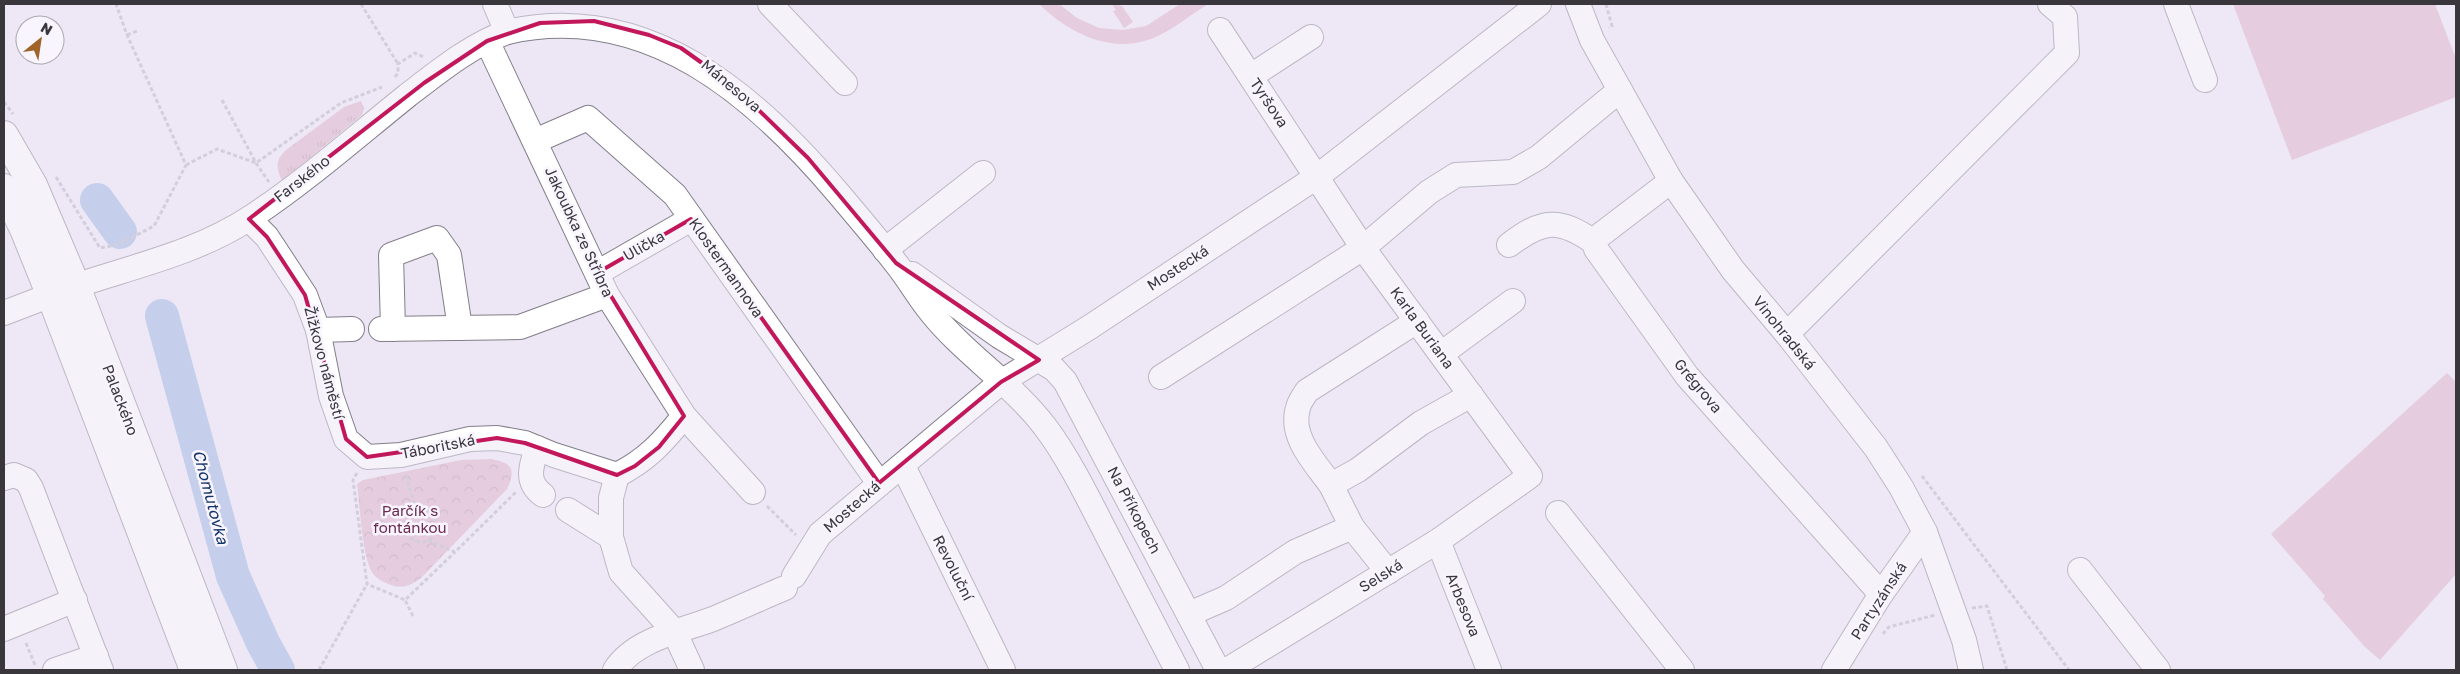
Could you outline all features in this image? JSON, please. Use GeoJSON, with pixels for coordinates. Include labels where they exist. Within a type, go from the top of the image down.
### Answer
{"type":"FeatureCollection","features":[{"type":"Feature","properties":{"kind":"main road","name":"Palackého"},"geometry":{"type":"LineString","coordinates":[[9,126],[76,286],[223,670]]}},
{"type":"Feature","properties":{"kind":"main road","name":"Palackého"},"geometry":{"type":"LineString","coordinates":[[4,188],[24,229],[51,296],[194,670]]}},
{"type":"Feature","properties":{"kind":"street","name":"Jakoubka ze Stříbra"},"geometry":{"type":"LineString","coordinates":[[495,4],[497,37],[535,141],[607,295],[684,416],[752,492]]}},
{"type":"Feature","properties":{"kind":"street"},"geometry":{"type":"LineString","coordinates":[[770,4],[846,83]]}},
{"type":"Feature","properties":{"kind":"street","name":"Mostecká"},"geometry":{"type":"LineString","coordinates":[[674,631],[712,619],[789,582],[815,542],[879,483],[903,466],[1001,382],[1039,360],[1318,176],[1539,4]]}},
{"type":"Feature","properties":{"kind":"street","name":"Vinohradská"},"geometry":{"type":"LineString","coordinates":[[1578,4],[1592,40],[1671,181],[1733,270],[1787,334],[1876,448],[1925,532],[1959,625],[1971,670]]}},
{"type":"Feature","properties":{"kind":"street"},"geometry":{"type":"LineString","coordinates":[[1787,334],[2067,53],[2065,17],[2050,4]]}},
{"type":"Feature","properties":{"kind":"street"},"geometry":{"type":"LineString","coordinates":[[2176,4],[2205,80]]}},
{"type":"Feature","properties":{"kind":"street","name":"Mánesova"},"geometry":{"type":"LineString","coordinates":[[497,37],[540,24],[594,21],[649,34],[681,48],[733,85],[778,126],[808,158],[891,257],[931,312],[975,359],[1001,382]]}},
{"type":"Feature","properties":{"kind":"street","name":"Tyršova"},"geometry":{"type":"LineString","coordinates":[[1220,30],[1318,176]]}},
{"type":"Feature","properties":{"kind":"street","name":"Farského"},"geometry":{"type":"LineString","coordinates":[[4,312],[76,286],[180,254],[249,219],[424,83],[497,37]]}},
{"type":"Feature","properties":{"kind":"street"},"geometry":{"type":"LineString","coordinates":[[1251,76],[1311,37]]}},
{"type":"Feature","properties":{"kind":"street"},"geometry":{"type":"LineString","coordinates":[[1162,377],[1363,248],[1429,192],[1456,175],[1513,172],[1539,157],[1620,90]]}},
{"type":"Feature","properties":{"kind":"street","name":"Klostermannova"},"geometry":{"type":"LineString","coordinates":[[535,141],[588,118],[675,195],[879,483]]}},
{"type":"Feature","properties":{"kind":"street"},"geometry":{"type":"LineString","coordinates":[[891,257],[983,172]]}},
{"type":"Feature","properties":{"kind":"street","name":"Karla Buriana"},"geometry":{"type":"LineString","coordinates":[[1318,176],[1363,248],[1530,476]]}},
{"type":"Feature","properties":{"kind":"street"},"geometry":{"type":"LineString","coordinates":[[1509,245],[1528,230],[1554,223],[1579,232],[1594,242],[1599,236],[1671,181]]}},
{"type":"Feature","properties":{"kind":"street","name":"Žižkovo náměstí"},"geometry":{"type":"LineString","coordinates":[[249,219],[267,237],[305,295],[318,330],[331,396],[346,439],[367,457]]}},
{"type":"Feature","properties":{"kind":"street","name":"Ulička"},"geometry":{"type":"LineString","coordinates":[[597,273],[691,219]]}},
{"type":"Feature","properties":{"kind":"street"},"geometry":{"type":"LineString","coordinates":[[460,328],[449,254],[436,238],[391,255],[387,329],[460,328],[520,327],[607,295]]}},
{"type":"Feature","properties":{"kind":"street","name":"Grégrova"},"geometry":{"type":"LineString","coordinates":[[1594,242],[1596,249],[1688,376],[1881,594]]}},
{"type":"Feature","properties":{"kind":"street","name":"Mánesova"},"geometry":{"type":"LineString","coordinates":[[891,257],[999,336],[1039,360]]}},
{"type":"Feature","properties":{"kind":"street"},"geometry":{"type":"LineString","coordinates":[[1441,354],[1513,301]]}},
{"type":"Feature","properties":{"kind":"street"},"geometry":{"type":"LineString","coordinates":[[1388,572],[1352,526],[1331,485],[1308,453],[1296,429],[1298,408],[1307,391],[1417,321]]}},
{"type":"Feature","properties":{"kind":"street"},"geometry":{"type":"LineString","coordinates":[[318,330],[352,329]]}},
{"type":"Feature","properties":{"kind":"street","name":"Na Příkopech"},"geometry":{"type":"LineString","coordinates":[[1039,360],[1054,369],[1065,381],[1218,670]]}},
{"type":"Feature","properties":{"kind":"street"},"geometry":{"type":"LineString","coordinates":[[1001,382],[1029,407],[1049,432],[1088,498],[1178,670]]}},
{"type":"Feature","properties":{"kind":"street"},"geometry":{"type":"LineString","coordinates":[[1331,485],[1358,470],[1422,423],[1471,395]]}},
{"type":"Feature","properties":{"kind":"street"},"geometry":{"type":"LineString","coordinates":[[684,416],[659,447],[635,466],[617,475],[611,498],[611,537],[622,572],[674,631],[692,670]]}},
{"type":"Feature","properties":{"kind":"street","name":"Táboritská"},"geometry":{"type":"LineString","coordinates":[[367,457],[401,455],[470,439],[497,438],[525,443],[617,475]]}},
{"type":"Feature","properties":{"kind":"street"},"geometry":{"type":"LineString","coordinates":[[536,486],[537,448]]}},
{"type":"Feature","properties":{"kind":"street","name":"Revoluční"},"geometry":{"type":"LineString","coordinates":[[903,466],[1003,670]]}},
{"type":"Feature","properties":{"kind":"street"},"geometry":{"type":"LineString","coordinates":[[4,478],[14,475],[26,480],[31,488],[98,663],[55,670]]}},
{"type":"Feature","properties":{"kind":"street","name":"Selská"},"geometry":{"type":"LineString","coordinates":[[1227,670],[1438,540],[1530,476]]}},
{"type":"Feature","properties":{"kind":"street"},"geometry":{"type":"LineString","coordinates":[[568,510],[611,537]]}},
{"type":"Feature","properties":{"kind":"street"},"geometry":{"type":"LineString","coordinates":[[1558,513],[1682,670]]}},
{"type":"Feature","properties":{"kind":"street"},"geometry":{"type":"LineString","coordinates":[[1189,614],[1226,598],[1295,552],[1352,526]]}},
{"type":"Feature","properties":{"kind":"street","name":"Partyzánská"},"geometry":{"type":"LineString","coordinates":[[1834,670],[1881,594],[1925,532]]}},
{"type":"Feature","properties":{"kind":"street","name":"Arbesova"},"geometry":{"type":"LineString","coordinates":[[1438,540],[1489,670]]}},
{"type":"Feature","properties":{"kind":"street"},"geometry":{"type":"LineString","coordinates":[[2080,570],[2158,670]]}},
{"type":"Feature","properties":{"kind":"street"},"geometry":{"type":"LineString","coordinates":[[11,626],[75,600]]}},
{"type":"Feature","properties":{"kind":"street"},"geometry":{"type":"LineString","coordinates":[[615,670],[620,662],[644,646],[674,631]]}},
{"type":"Feature","properties":{"kind":"path"},"geometry":{"type":"LineString","coordinates":[[116,4],[127,35],[186,165]]}},
{"type":"Feature","properties":{"kind":"path"},"geometry":{"type":"LineString","coordinates":[[256,163],[341,103],[382,88],[398,73],[398,64],[361,4]]}},
{"type":"Feature","properties":{"kind":"path"},"geometry":{"type":"LineString","coordinates":[[127,35],[136,31]]}},
{"type":"Feature","properties":{"kind":"path"},"geometry":{"type":"LineString","coordinates":[[398,64],[415,53],[429,58]]}},
{"type":"Feature","properties":{"kind":"path"},"geometry":{"type":"LineString","coordinates":[[222,100],[256,163],[280,196]]}},
{"type":"Feature","properties":{"kind":"path"},"geometry":{"type":"LineString","coordinates":[[4,102],[9,126]]}},
{"type":"Feature","properties":{"kind":"path"},"geometry":{"type":"LineString","coordinates":[[53,171],[100,248],[117,245],[154,226],[186,165],[217,149],[256,163]]}},
{"type":"Feature","properties":{"kind":"path"},"geometry":{"type":"LineString","coordinates":[[401,455],[416,510]]}},
{"type":"Feature","properties":{"kind":"path"},"geometry":{"type":"LineString","coordinates":[[319,670],[367,584],[352,480],[367,457]]}},
{"type":"Feature","properties":{"kind":"path"},"geometry":{"type":"LineString","coordinates":[[1922,476],[2068,670]]}},
{"type":"Feature","properties":{"kind":"path"},"geometry":{"type":"LineString","coordinates":[[405,600],[455,552],[536,486]]}},
{"type":"Feature","properties":{"kind":"path"},"geometry":{"type":"LineString","coordinates":[[752,492],[815,542]]}},
{"type":"Feature","properties":{"kind":"path"},"geometry":{"type":"LineString","coordinates":[[416,510],[408,516],[405,526],[406,532],[412,540],[428,540],[455,552]]}},
{"type":"Feature","properties":{"kind":"path"},"geometry":{"type":"LineString","coordinates":[[416,510],[431,514],[436,522],[435,533],[428,540]]}},
{"type":"Feature","properties":{"kind":"path"},"geometry":{"type":"LineString","coordinates":[[367,584],[405,600],[413,616]]}},
{"type":"Feature","properties":{"kind":"path"},"geometry":{"type":"LineString","coordinates":[[11,626],[37,670]]}},
{"type":"Feature","properties":{"kind":"highlighted area"},"geometry":{"type":"Polygon","coordinates":[[[594,21],[649,35],[681,48],[733,85],[808,158],[896,263],[1039,360],[1001,382],[879,483],[691,219],[597,273],[684,416],[659,447],[635,466],[617,475],[525,443],[497,438],[367,457],[346,439],[305,295],[267,237],[249,219],[424,83],[487,41],[540,23],[594,21]]]}},
{"type":"Feature","properties":{"kind":"green space"},"geometry":{"type":"Polygon","coordinates":[[[1039,4],[1059,4],[1077,18],[1099,28],[1123,30],[1146,26],[1180,4],[1208,4],[1160,35],[1127,44],[1111,43],[1080,33],[1065,25],[1039,4]]]}},
{"type":"Feature","properties":{"kind":"green space"},"geometry":{"type":"Polygon","coordinates":[[[1112,4],[1122,6],[1133,22],[1124,28],[1113,11],[1116,10],[1112,4]]]}},
{"type":"Feature","properties":{"kind":"green space"},"geometry":{"type":"Polygon","coordinates":[[[2233,4],[2435,4],[2456,59],[2456,97],[2292,160],[2233,4]]]}},
{"type":"Feature","properties":{"kind":"green space"},"geometry":{"type":"Polygon","coordinates":[[[361,101],[364,109],[362,115],[282,181],[278,161],[286,150],[344,107],[361,101]]]}},
{"type":"Feature","properties":{"kind":"green space"},"geometry":{"type":"Polygon","coordinates":[[[2447,373],[2456,382],[2456,574],[2380,660],[2365,647],[2323,599],[2325,596],[2271,534],[2447,373]]]}},
{"type":"Feature","properties":{"kind":"green space","name":"Parčík s fontánkou"},"geometry":{"type":"Polygon","coordinates":[[[491,459],[503,462],[512,471],[507,489],[422,577],[411,584],[400,587],[380,580],[374,575],[364,546],[357,484],[363,480],[461,460],[491,459]]]}},
{"type":"Feature","properties":{"kind":"waterway","name":"Chomutovka"},"geometry":{"type":"LineString","coordinates":[[97,200],[120,232]]}},
{"type":"Feature","properties":{"kind":"waterway","name":"Chomutovka"},"geometry":{"type":"LineString","coordinates":[[162,316],[233,576],[263,643],[278,670]]}}]}
